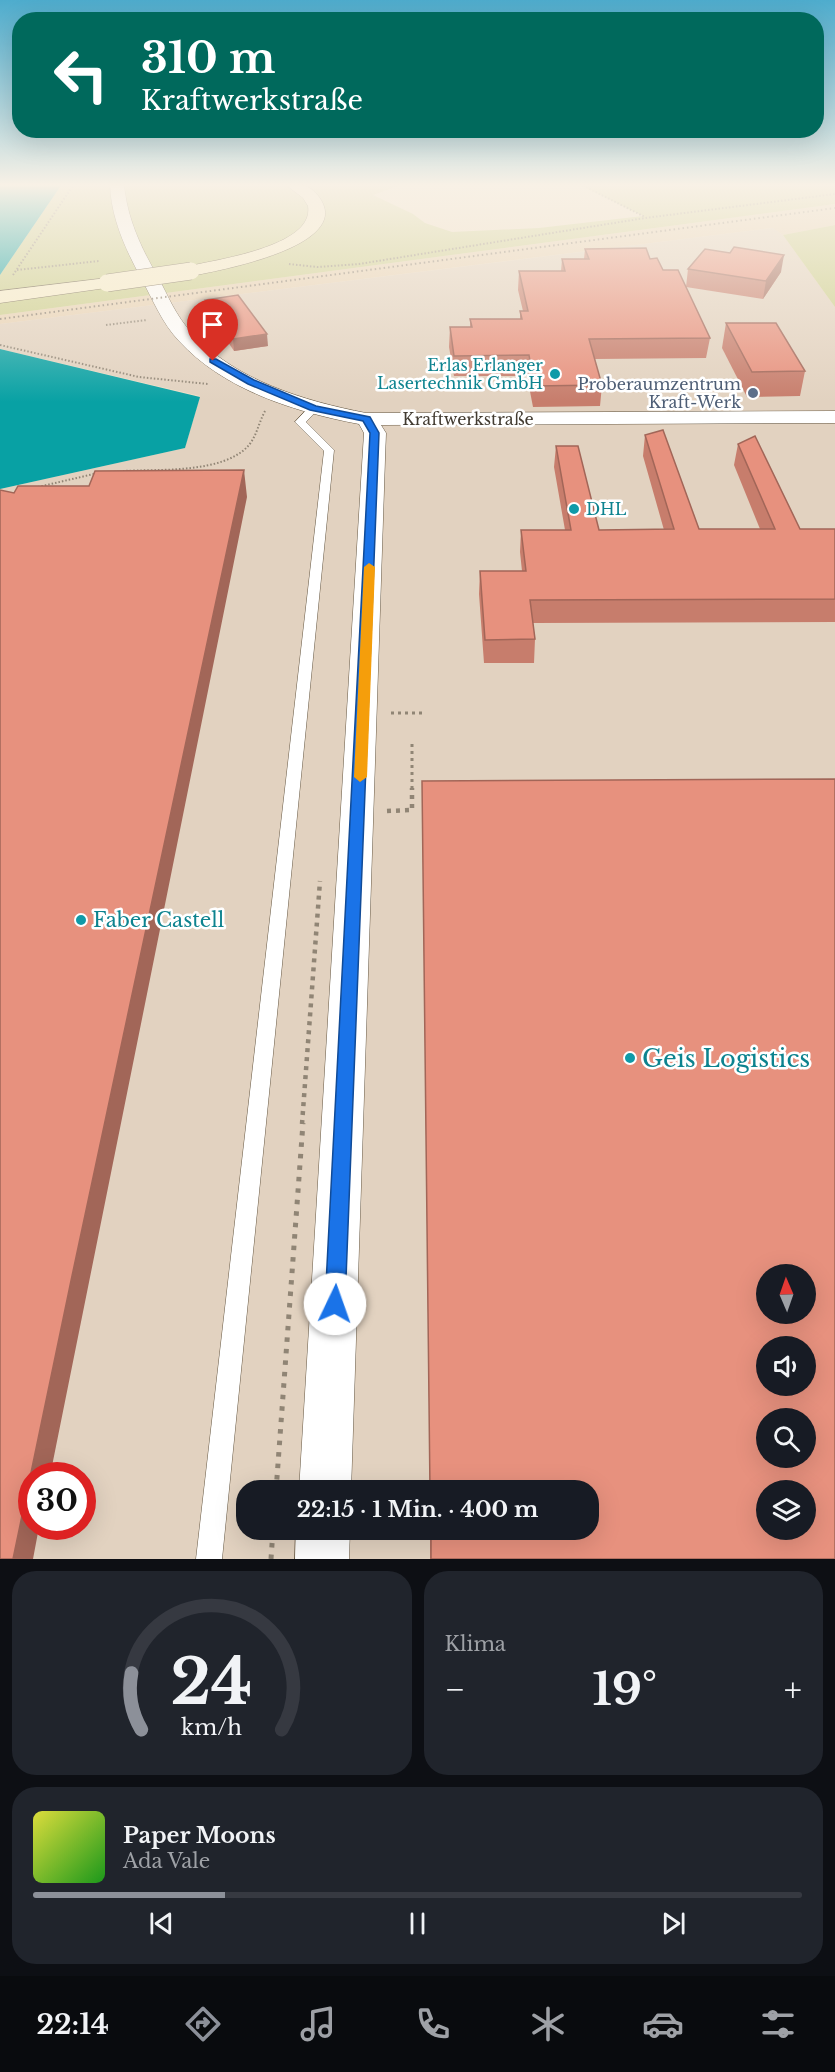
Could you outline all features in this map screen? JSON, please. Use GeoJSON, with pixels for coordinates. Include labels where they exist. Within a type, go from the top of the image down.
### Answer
{"type":"FeatureCollection","features":[{"type":"Feature","properties":{"kind":"street","name":"Kraftwerkstraße"},"geometry":{"type":"LineString","coordinates":[[138,257],[185,337],[224,369],[314,408],[366,419],[834,417]]}},
{"type":"Feature","properties":{"kind":"street"},"geometry":{"type":"LineString","coordinates":[[0,297],[191,271],[252,257]]}},
{"type":"Feature","properties":{"kind":"street"},"geometry":{"type":"LineString","coordinates":[[326,1480],[359,811],[375,433],[366,419]]}},
{"type":"Feature","properties":{"kind":"street"},"geometry":{"type":"LineString","coordinates":[[322,1559],[323,1540]]}},
{"type":"Feature","properties":{"kind":"lane"},"geometry":{"type":"LineString","coordinates":[[209,1559],[329,450],[300,422],[314,408]]}},
{"type":"Feature","properties":{"kind":"path"},"geometry":{"type":"LineString","coordinates":[[25,257],[16,270],[138,257]]}},
{"type":"Feature","properties":{"kind":"path"},"geometry":{"type":"LineString","coordinates":[[286,264],[317,267],[359,264],[404,257]]}},
{"type":"Feature","properties":{"kind":"path"},"geometry":{"type":"LineString","coordinates":[[174,321],[218,316]]}},
{"type":"Feature","properties":{"kind":"path"},"geometry":{"type":"LineString","coordinates":[[106,325],[151,319]]}},
{"type":"Feature","properties":{"kind":"path"},"geometry":{"type":"LineString","coordinates":[[0,345],[139,377],[213,385]]}},
{"type":"Feature","properties":{"kind":"path"},"geometry":{"type":"LineString","coordinates":[[122,471],[205,466],[231,458],[248,447],[265,411],[290,399]]}},
{"type":"Feature","properties":{"kind":"path"},"geometry":{"type":"LineString","coordinates":[[33,488],[99,473]]}},
{"type":"Feature","properties":{"kind":"path"},"geometry":{"type":"LineString","coordinates":[[363,713],[425,713]]}},
{"type":"Feature","properties":{"kind":"path"},"geometry":{"type":"LineString","coordinates":[[359,811],[412,810],[412,744]]}},
{"type":"Feature","properties":{"kind":"path"},"geometry":{"type":"LineString","coordinates":[[277,1480],[321,870]]}},
{"type":"Feature","properties":{"kind":"path"},"geometry":{"type":"LineString","coordinates":[[271,1559],[272,1540]]}},
{"type":"Feature","properties":{"kind":"shaded area"},"geometry":{"type":"Polygon","coordinates":[[[438,257],[541,257],[0,324],[0,315],[438,257]]]}},
{"type":"Feature","properties":{"kind":"shaded area"},"geometry":{"type":"Polygon","coordinates":[[[541,257],[799,257],[835,307],[835,1559],[0,1559],[0,489],[185,448],[200,396],[0,349],[0,324],[541,257]]]}},
{"type":"Feature","properties":{"kind":"green space"},"geometry":{"type":"Polygon","coordinates":[[[12,257],[438,257],[0,315],[0,275],[12,257]]]}},
{"type":"Feature","properties":{"kind":"green space"},"geometry":{"type":"Polygon","coordinates":[[[799,257],[835,257],[835,307],[799,257]]]}},
{"type":"Feature","properties":{"kind":"water"},"geometry":{"type":"Polygon","coordinates":[[[0,257],[12,257],[0,275],[0,257]]]}},
{"type":"Feature","properties":{"kind":"water"},"geometry":{"type":"Polygon","coordinates":[[[0,349],[200,397],[185,448],[0,489],[0,349]]]}},
{"type":"Feature","properties":{"kind":"building"},"geometry":{"type":"Polygon","coordinates":[[[588,257],[649,257],[650,259],[657,258],[663,270],[678,270],[710,338],[589,339],[602,385],[534,386],[529,355],[454,356],[450,327],[472,327],[470,319],[522,319],[520,311],[528,311],[519,271],[565,271],[562,259],[589,259],[588,257]]]}},
{"type":"Feature","properties":{"kind":"building"},"geometry":{"type":"Polygon","coordinates":[[[698,257],[783,257],[766,281],[688,269],[698,257]]]}},
{"type":"Feature","properties":{"kind":"building"},"geometry":{"type":"Polygon","coordinates":[[[238,295],[267,334],[233,339],[205,300],[238,295]]]}},
{"type":"Feature","properties":{"kind":"building"},"geometry":{"type":"Polygon","coordinates":[[[726,323],[776,323],[805,371],[752,372],[726,323]]]}},
{"type":"Feature","properties":{"kind":"building","name":"DHL"},"geometry":{"type":"Polygon","coordinates":[[[663,430],[699,529],[775,529],[738,444],[755,436],[800,529],[835,529],[835,599],[530,600],[535,639],[485,640],[480,571],[526,571],[521,530],[571,530],[556,446],[578,446],[599,530],[674,529],[645,435],[663,430]]]}},
{"type":"Feature","properties":{"kind":"building","name":"Faber Castell"},"geometry":{"type":"Polygon","coordinates":[[[244,470],[33,1462],[18,1462],[18,1535],[13,1559],[0,1559],[0,490],[14,493],[18,486],[89,486],[95,471],[244,470]]]}},
{"type":"Feature","properties":{"kind":"building","name":"Geis Logistics"},"geometry":{"type":"Polygon","coordinates":[[[835,779],[835,1559],[431,1559],[431,1540],[599,1540],[599,1480],[430,1480],[422,781],[835,779]]]}},
{"type":"Feature","properties":{"kind":"railway"},"geometry":{"type":"LineString","coordinates":[[0,319],[468,257]]}},
{"type":"Feature","properties":{"kind":"slow traffic"},"geometry":{"type":"LineString","coordinates":[[360,777],[369,567]]}},
{"type":"Feature","properties":{"kind":"place","name":"Erlas Erlanger Lasertechnik GmbH"},"geometry":{"type":"Point","coordinates":[555,374]}},
{"type":"Feature","properties":{"kind":"place","name":"Proberaumzentrum Kraft-Werk"},"geometry":{"type":"Point","coordinates":[753,393]}},
{"type":"Feature","properties":{"kind":"place","name":"DHL"},"geometry":{"type":"Point","coordinates":[574,509]}},
{"type":"Feature","properties":{"kind":"place","name":"Faber Castell"},"geometry":{"type":"Point","coordinates":[81,920]}},
{"type":"Feature","properties":{"kind":"place","name":"Geis Logistics"},"geometry":{"type":"Point","coordinates":[630,1058]}},
{"type":"Feature","properties":{"kind":"route"},"geometry":{"type":"LineString","coordinates":[[213,361],[251,382],[314,408],[332,414],[366,419],[375,433],[335,1304]]}}]}
